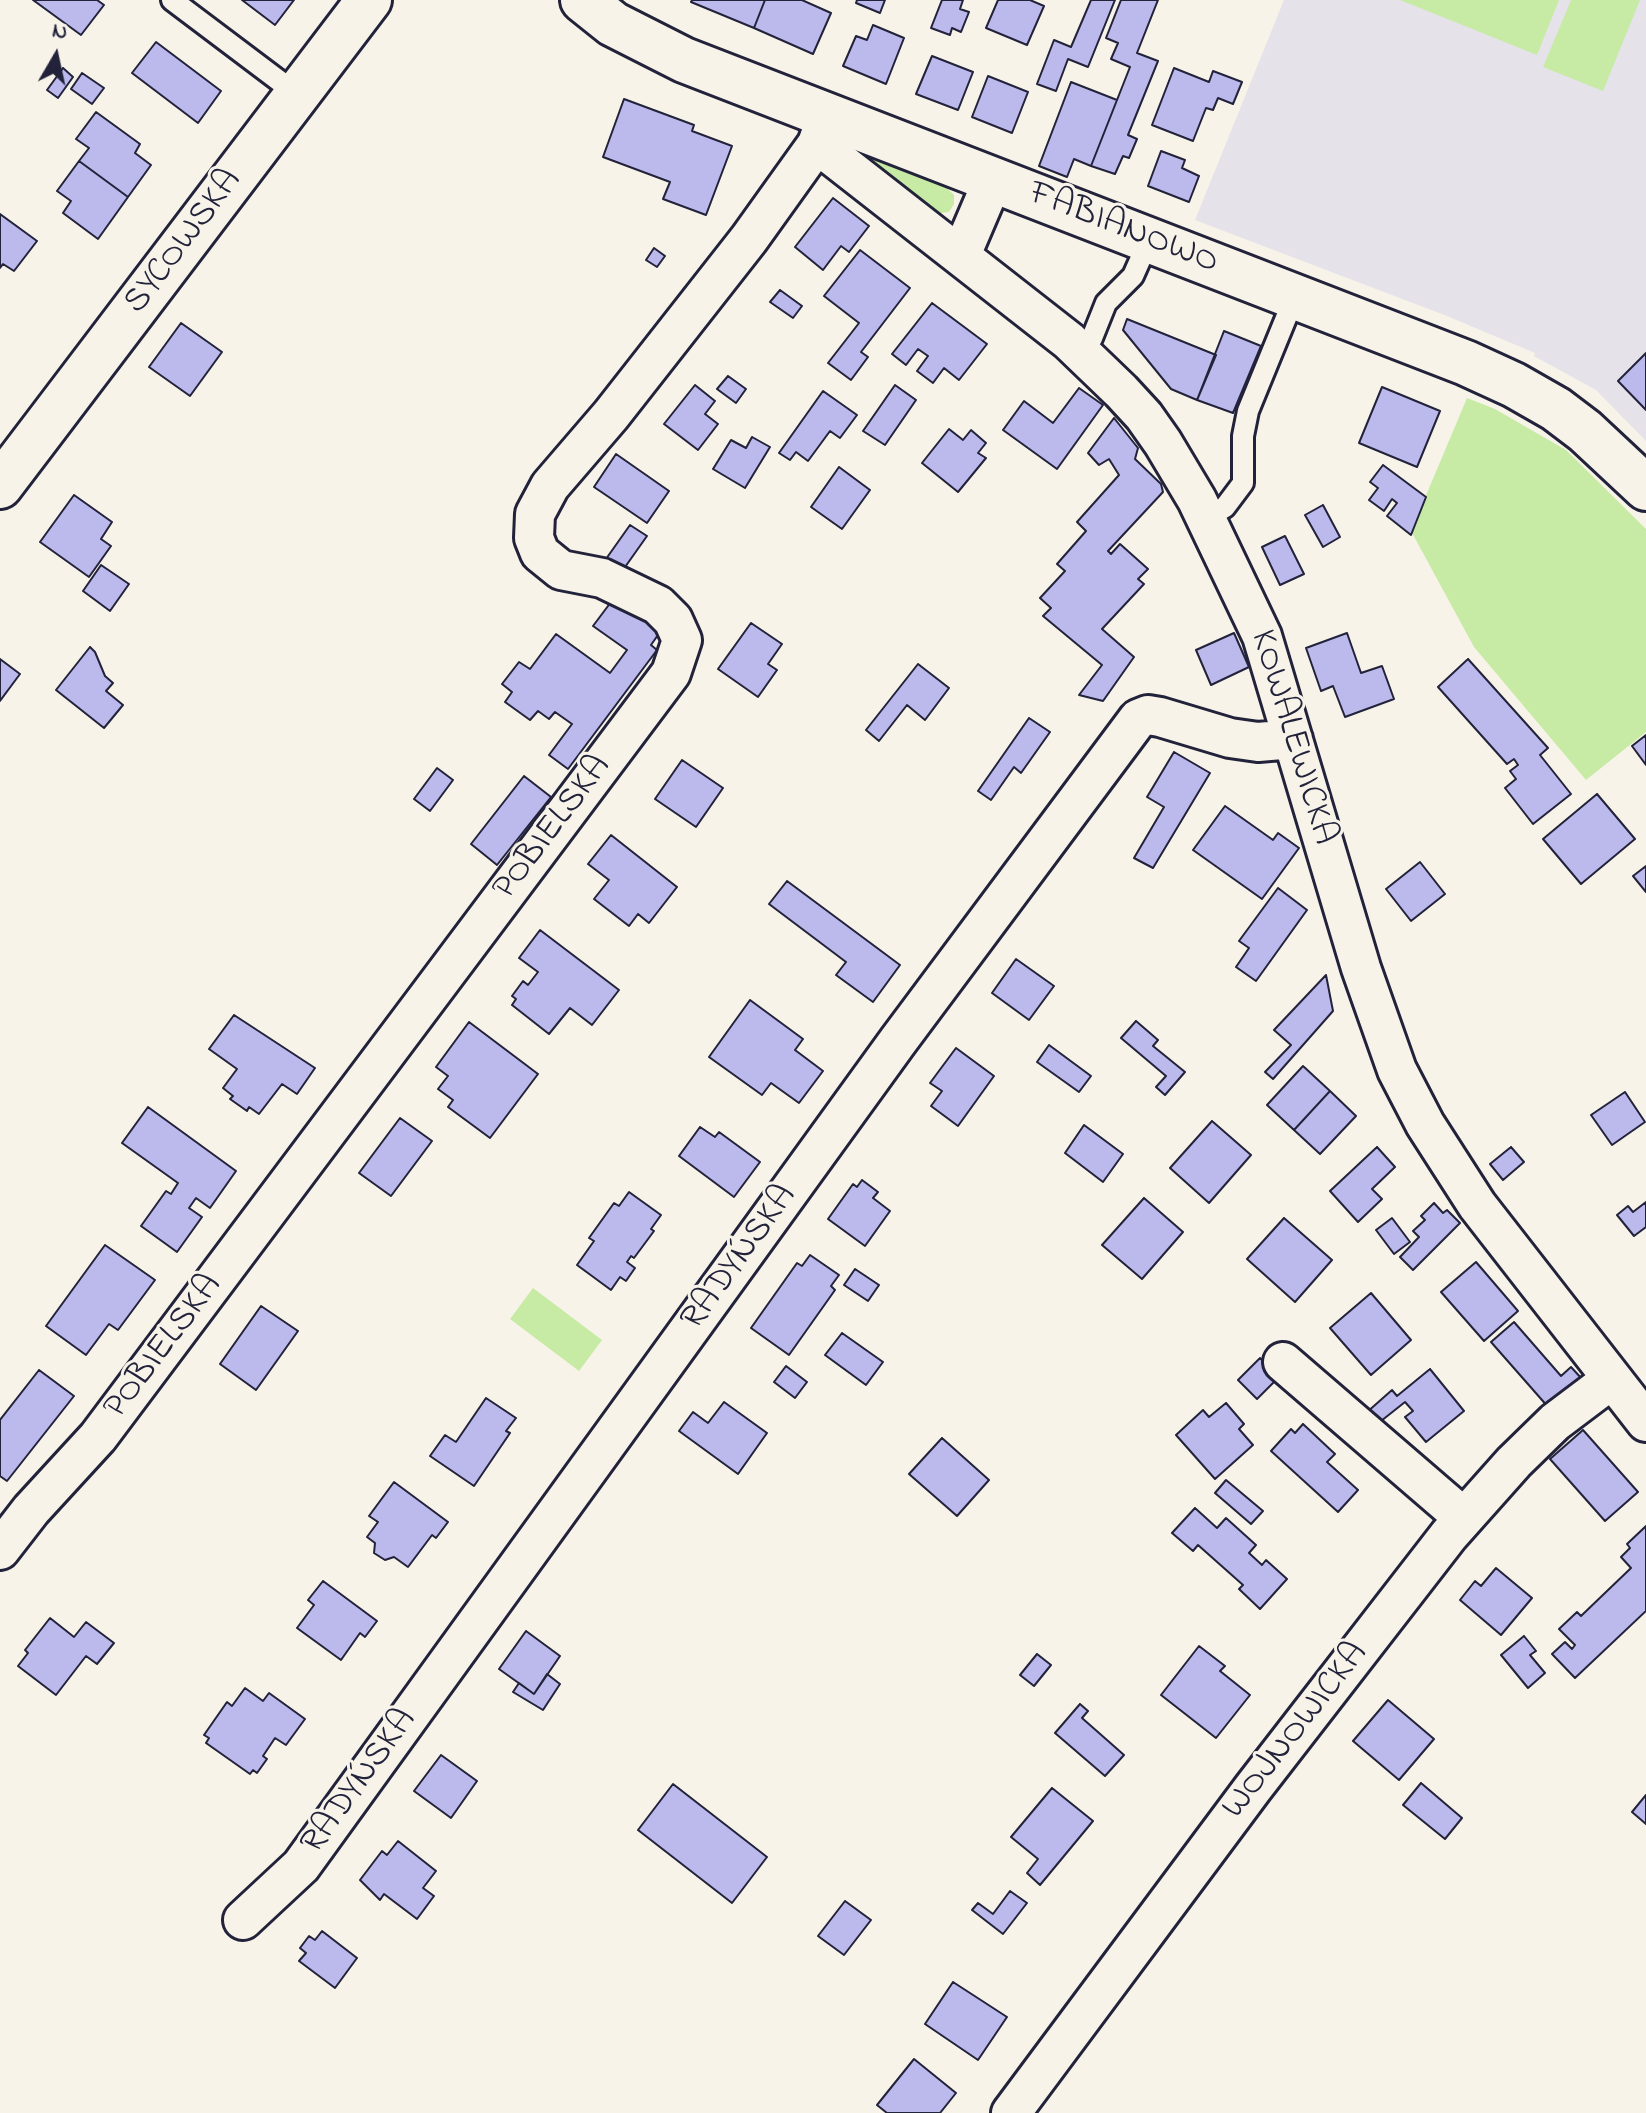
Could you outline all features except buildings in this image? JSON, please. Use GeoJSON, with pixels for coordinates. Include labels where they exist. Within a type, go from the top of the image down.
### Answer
{"type":"FeatureCollection","features":[{"type":"Feature","properties":{"kind":"street","name":"SYCOWSKA"},"geometry":{"type":"LineString","coordinates":[[0,486],[369,0]]}},
{"type":"Feature","properties":{"kind":"street","name":"FABIANOWO"},"geometry":{"type":"LineString","coordinates":[[583,0],[623,29],[822,130],[993,180],[1466,363],[1514,385],[1556,409],[1609,452],[1646,488]]}},
{"type":"Feature","properties":{"kind":"street","name":"KOWALEWICKA"},"geometry":{"type":"LineString","coordinates":[[822,130],[961,255],[1081,351],[1144,416],[1181,471],[1262,636],[1369,994],[1397,1070],[1425,1124],[1477,1205],[1646,1422]]}},
{"type":"Feature","properties":{"kind":"street","name":"POBIELSKA"},"geometry":{"type":"LineString","coordinates":[[0,1550],[31,1510],[98,1437],[671,673],[682,640],[673,620],[658,605],[602,578],[561,570],[540,553],[534,538],[535,514],[550,486],[611,415],[749,239],[822,130]]}},
{"type":"Feature","properties":{"kind":"street"},"geometry":{"type":"LineString","coordinates":[[961,255],[993,180]]}},
{"type":"Feature","properties":{"kind":"street","name":"RADYŃSKA"},"geometry":{"type":"LineString","coordinates":[[243,1920],[301,1866],[898,1041],[1138,719],[1148,715],[1160,717],[1230,738],[1258,742],[1293,739]]}},
{"type":"Feature","properties":{"kind":"street"},"geometry":{"type":"LineString","coordinates":[[1283,1362],[1464,1518]]}},
{"type":"Feature","properties":{"kind":"street","name":"WOJNOWICKA"},"geometry":{"type":"LineString","coordinates":[[1011,2113],[1262,1776],[1464,1518],[1555,1422],[1612,1379]]}},
{"type":"Feature","properties":{"kind":"lane"},"geometry":{"type":"LineString","coordinates":[[172,0],[298,95]]}},
{"type":"Feature","properties":{"kind":"lane"},"geometry":{"type":"LineString","coordinates":[[1081,351],[1092,338],[1106,303],[1133,276],[1149,240]]}},
{"type":"Feature","properties":{"kind":"lane"},"geometry":{"type":"LineString","coordinates":[[1206,518],[1225,507],[1243,483],[1243,436],[1248,411],[1295,296]]}},
{"type":"Feature","properties":{"kind":"shaded area"},"geometry":{"type":"Polygon","coordinates":[[[1284,0],[1646,0],[1646,441],[1596,390],[1534,356],[1535,353],[1195,220],[1284,0]]]}},
{"type":"Feature","properties":{"kind":"green space"},"geometry":{"type":"Polygon","coordinates":[[[1400,0],[1559,0],[1537,55],[1400,0]]]}},
{"type":"Feature","properties":{"kind":"green space"},"geometry":{"type":"Polygon","coordinates":[[[1571,0],[1640,0],[1603,91],[1543,67],[1571,0]]]}},
{"type":"Feature","properties":{"kind":"green space"},"geometry":{"type":"Polygon","coordinates":[[[858,153],[945,186],[954,195],[954,204],[949,212],[934,214],[858,153]]]}},
{"type":"Feature","properties":{"kind":"green space"},"geometry":{"type":"Polygon","coordinates":[[[1467,398],[1495,409],[1566,450],[1646,529],[1646,732],[1586,780],[1474,647],[1411,531],[1467,398]]]}},
{"type":"Feature","properties":{"kind":"green space"},"geometry":{"type":"Polygon","coordinates":[[[533,1288],[602,1340],[579,1371],[510,1319],[533,1288]]]}}]}
